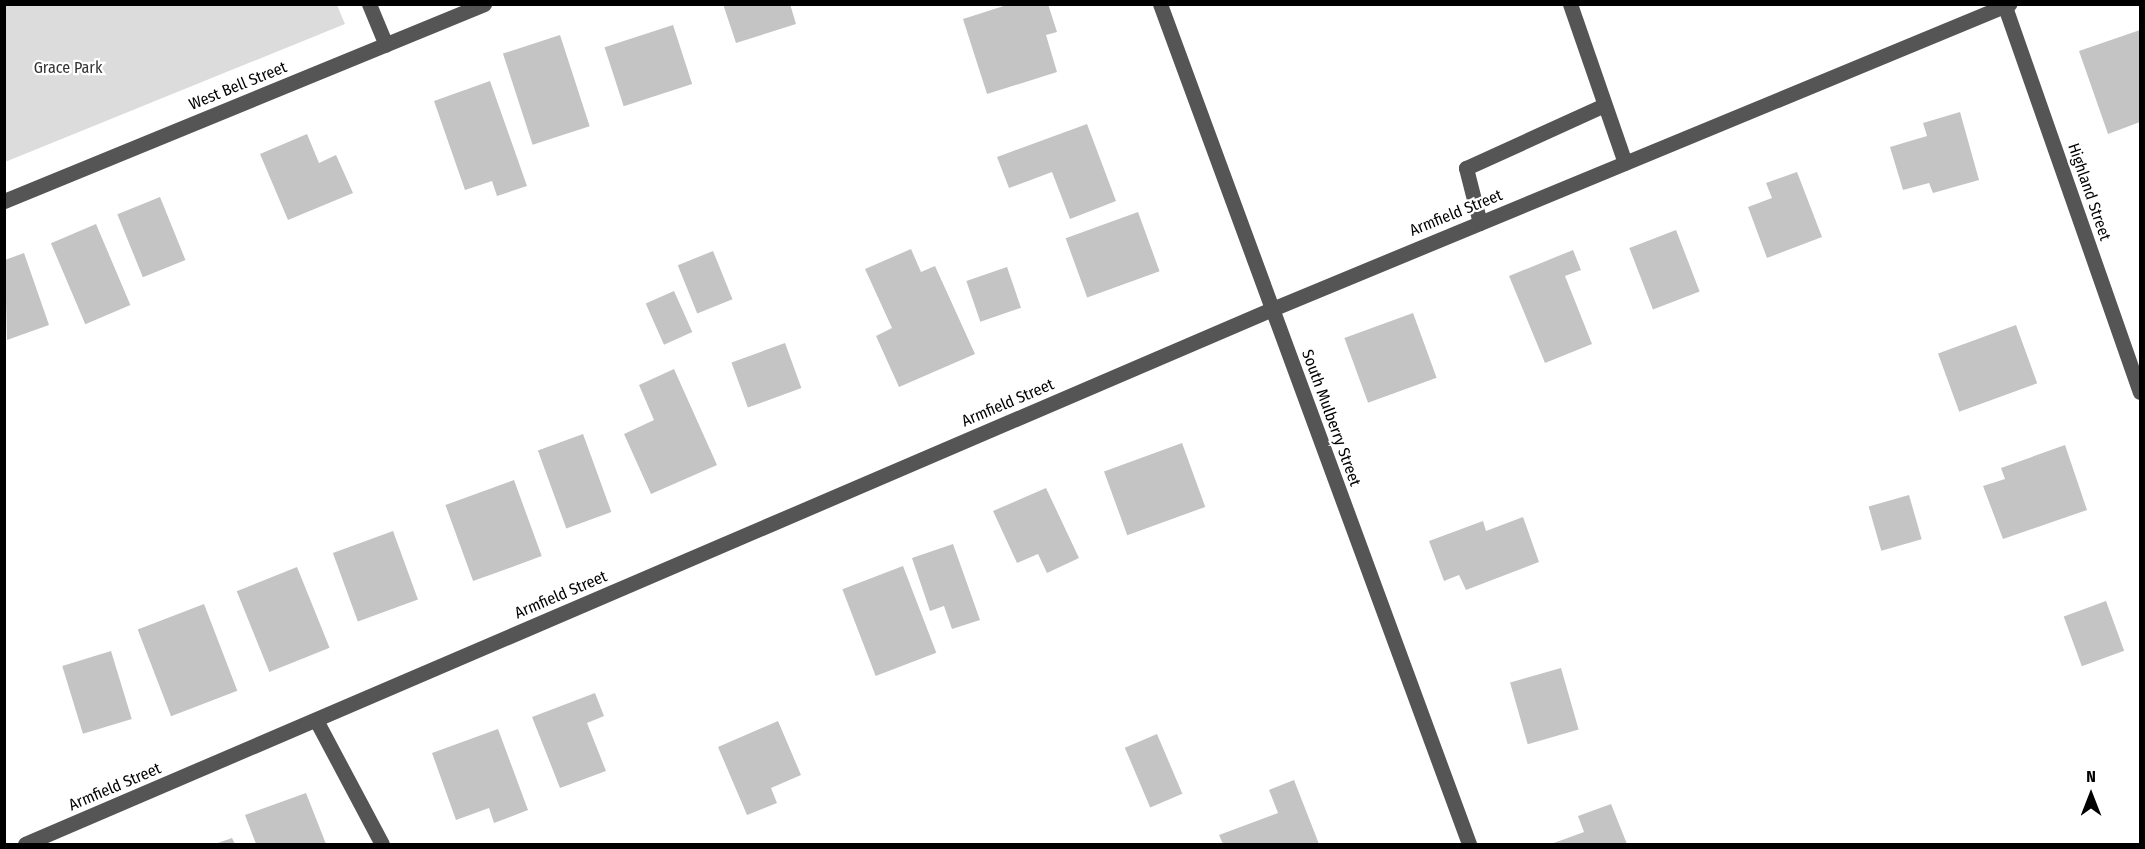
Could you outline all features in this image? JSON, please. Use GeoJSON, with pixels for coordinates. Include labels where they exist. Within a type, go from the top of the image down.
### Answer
{"type":"FeatureCollection","features":[{"type":"Feature","properties":{"kind":"street"},"geometry":{"type":"LineString","coordinates":[[369,4],[386,45]]}},
{"type":"Feature","properties":{"kind":"street","name":"West Bell Street"},"geometry":{"type":"LineString","coordinates":[[4,201],[484,4]]}},
{"type":"Feature","properties":{"kind":"street","name":"South Mulberry Street"},"geometry":{"type":"LineString","coordinates":[[1160,4],[1469,844]]}},
{"type":"Feature","properties":{"kind":"street"},"geometry":{"type":"LineString","coordinates":[[1570,4],[1625,163]]}},
{"type":"Feature","properties":{"kind":"street","name":"Armfield Street"},"geometry":{"type":"LineString","coordinates":[[25,844],[1272,309],[2006,5]]}},
{"type":"Feature","properties":{"kind":"street","name":"Highland Street"},"geometry":{"type":"LineString","coordinates":[[2006,5],[2140,392]]}},
{"type":"Feature","properties":{"kind":"street"},"geometry":{"type":"LineString","coordinates":[[1480,223],[1466,168],[1604,105]]}},
{"type":"Feature","properties":{"kind":"street"},"geometry":{"type":"LineString","coordinates":[[316,720],[382,844]]}},
{"type":"Feature","properties":{"kind":"green space","name":"Grace Park"},"geometry":{"type":"Polygon","coordinates":[[[5,4],[337,5],[345,24],[5,162],[5,4]]]}},
{"type":"Feature","properties":{"kind":"building"},"geometry":{"type":"Polygon","coordinates":[[[723,4],[790,4],[796,24],[736,43],[723,4]]]}},
{"type":"Feature","properties":{"kind":"building"},"geometry":{"type":"Polygon","coordinates":[[[1010,4],[1048,4],[1057,32],[1046,35],[1057,72],[987,94],[963,19],[1010,4]]]}},
{"type":"Feature","properties":{"kind":"building"},"geometry":{"type":"Polygon","coordinates":[[[673,25],[692,84],[624,106],[605,47],[673,25]]]}},
{"type":"Feature","properties":{"kind":"building"},"geometry":{"type":"Polygon","coordinates":[[[2140,30],[2140,122],[2108,134],[2079,51],[2140,30]]]}},
{"type":"Feature","properties":{"kind":"building"},"geometry":{"type":"Polygon","coordinates":[[[560,35],[590,126],[533,145],[503,54],[560,35]]]}},
{"type":"Feature","properties":{"kind":"building"},"geometry":{"type":"Polygon","coordinates":[[[490,81],[527,186],[497,196],[492,181],[465,190],[434,101],[490,81]]]}},
{"type":"Feature","properties":{"kind":"building"},"geometry":{"type":"Polygon","coordinates":[[[1960,112],[1979,180],[1933,193],[1929,183],[1903,190],[1890,147],[1927,136],[1923,123],[1960,112]]]}},
{"type":"Feature","properties":{"kind":"building"},"geometry":{"type":"Polygon","coordinates":[[[1087,124],[1116,201],[1070,219],[1052,172],[1009,188],[997,157],[1087,124]]]}},
{"type":"Feature","properties":{"kind":"building"},"geometry":{"type":"Polygon","coordinates":[[[307,134],[319,163],[336,155],[353,193],[288,220],[260,154],[307,134]]]}},
{"type":"Feature","properties":{"kind":"building"},"geometry":{"type":"Polygon","coordinates":[[[1797,172],[1822,237],[1767,258],[1748,207],[1772,198],[1766,183],[1797,172]]]}},
{"type":"Feature","properties":{"kind":"building"},"geometry":{"type":"Polygon","coordinates":[[[160,197],[185,260],[143,277],[117,214],[160,197]]]}},
{"type":"Feature","properties":{"kind":"building"},"geometry":{"type":"Polygon","coordinates":[[[1138,212],[1160,271],[1087,298],[1066,238],[1138,212]]]}},
{"type":"Feature","properties":{"kind":"building"},"geometry":{"type":"Polygon","coordinates":[[[96,224],[130,305],[85,324],[51,243],[96,224]]]}},
{"type":"Feature","properties":{"kind":"building"},"geometry":{"type":"Polygon","coordinates":[[[1676,230],[1700,292],[1653,310],[1629,248],[1676,230]]]}},
{"type":"Feature","properties":{"kind":"building"},"geometry":{"type":"Polygon","coordinates":[[[911,249],[921,272],[935,266],[975,354],[899,387],[876,336],[892,328],[865,269],[911,249]]]}},
{"type":"Feature","properties":{"kind":"building"},"geometry":{"type":"Polygon","coordinates":[[[1573,250],[1581,270],[1565,276],[1592,344],[1545,363],[1509,276],[1573,250]]]}},
{"type":"Feature","properties":{"kind":"building"},"geometry":{"type":"Polygon","coordinates":[[[713,251],[732,299],[697,313],[678,265],[713,251]]]}},
{"type":"Feature","properties":{"kind":"building"},"geometry":{"type":"Polygon","coordinates":[[[24,253],[49,325],[7,340],[5,260],[24,253]]]}},
{"type":"Feature","properties":{"kind":"building"},"geometry":{"type":"Polygon","coordinates":[[[1007,267],[1021,308],[980,322],[966,281],[1007,267]]]}},
{"type":"Feature","properties":{"kind":"building"},"geometry":{"type":"Polygon","coordinates":[[[674,291],[692,332],[664,345],[646,304],[674,291]]]}},
{"type":"Feature","properties":{"kind":"building"},"geometry":{"type":"Polygon","coordinates":[[[1413,313],[1437,378],[1368,403],[1344,338],[1413,313]]]}},
{"type":"Feature","properties":{"kind":"building"},"geometry":{"type":"Polygon","coordinates":[[[2016,325],[2037,383],[1959,412],[1938,353],[2016,325]]]}},
{"type":"Feature","properties":{"kind":"building"},"geometry":{"type":"Polygon","coordinates":[[[785,343],[801,388],[748,408],[731,362],[785,343]]]}},
{"type":"Feature","properties":{"kind":"building"},"geometry":{"type":"Polygon","coordinates":[[[674,369],[717,465],[651,494],[624,434],[654,420],[639,385],[674,369]]]}},
{"type":"Feature","properties":{"kind":"building"},"geometry":{"type":"Polygon","coordinates":[[[583,434],[611,512],[566,528],[538,450],[583,434]]]}},
{"type":"Feature","properties":{"kind":"building"},"geometry":{"type":"Polygon","coordinates":[[[1182,443],[1205,507],[1127,535],[1104,471],[1182,443]]]}},
{"type":"Feature","properties":{"kind":"building"},"geometry":{"type":"Polygon","coordinates":[[[2065,445],[2087,510],[2003,539],[1983,486],[2005,479],[2001,468],[2065,445]]]}},
{"type":"Feature","properties":{"kind":"building"},"geometry":{"type":"Polygon","coordinates":[[[514,480],[542,556],[473,581],[445,505],[514,480]]]}},
{"type":"Feature","properties":{"kind":"building"},"geometry":{"type":"Polygon","coordinates":[[[1046,488],[1079,558],[1047,573],[1038,554],[1017,563],[993,511],[1046,488]]]}},
{"type":"Feature","properties":{"kind":"building"},"geometry":{"type":"Polygon","coordinates":[[[1909,495],[1922,539],[1881,551],[1869,507],[1909,495]]]}},
{"type":"Feature","properties":{"kind":"building"},"geometry":{"type":"Polygon","coordinates":[[[1523,517],[1539,562],[1466,590],[1459,575],[1444,581],[1429,541],[1483,521],[1486,531],[1523,517]]]}},
{"type":"Feature","properties":{"kind":"building"},"geometry":{"type":"Polygon","coordinates":[[[393,531],[418,600],[358,621],[333,553],[393,531]]]}},
{"type":"Feature","properties":{"kind":"building"},"geometry":{"type":"Polygon","coordinates":[[[953,544],[980,620],[952,629],[944,606],[930,611],[912,558],[953,544]]]}},
{"type":"Feature","properties":{"kind":"building"},"geometry":{"type":"Polygon","coordinates":[[[903,566],[936,653],[876,676],[842,589],[903,566]]]}},
{"type":"Feature","properties":{"kind":"building"},"geometry":{"type":"Polygon","coordinates":[[[297,567],[330,648],[269,672],[237,591],[297,567]]]}},
{"type":"Feature","properties":{"kind":"building"},"geometry":{"type":"Polygon","coordinates":[[[2106,601],[2124,651],[2082,666],[2064,616],[2106,601]]]}},
{"type":"Feature","properties":{"kind":"building"},"geometry":{"type":"Polygon","coordinates":[[[204,604],[237,691],[171,716],[138,629],[204,604]]]}},
{"type":"Feature","properties":{"kind":"building"},"geometry":{"type":"Polygon","coordinates":[[[111,651],[132,719],[83,734],[62,666],[111,651]]]}},
{"type":"Feature","properties":{"kind":"building"},"geometry":{"type":"Polygon","coordinates":[[[1561,668],[1579,730],[1528,744],[1510,683],[1561,668]]]}},
{"type":"Feature","properties":{"kind":"building"},"geometry":{"type":"Polygon","coordinates":[[[595,693],[604,716],[587,723],[606,771],[560,788],[532,717],[595,693]]]}},
{"type":"Feature","properties":{"kind":"building"},"geometry":{"type":"Polygon","coordinates":[[[778,721],[801,775],[771,788],[777,803],[747,815],[718,747],[778,721]]]}},
{"type":"Feature","properties":{"kind":"building"},"geometry":{"type":"Polygon","coordinates":[[[498,729],[528,810],[494,823],[489,808],[456,820],[432,753],[498,729]]]}},
{"type":"Feature","properties":{"kind":"building"},"geometry":{"type":"Polygon","coordinates":[[[1157,734],[1182,794],[1150,808],[1125,748],[1157,734]]]}},
{"type":"Feature","properties":{"kind":"building"},"geometry":{"type":"Polygon","coordinates":[[[1294,780],[1319,844],[1223,844],[1219,835],[1278,813],[1269,790],[1294,780]]]}},
{"type":"Feature","properties":{"kind":"building"},"geometry":{"type":"Polygon","coordinates":[[[306,793],[326,844],[256,844],[245,815],[306,793]]]}},
{"type":"Feature","properties":{"kind":"building"},"geometry":{"type":"Polygon","coordinates":[[[1611,804],[1627,844],[1551,844],[1584,832],[1578,816],[1611,804]]]}},
{"type":"Feature","properties":{"kind":"building"},"geometry":{"type":"Polygon","coordinates":[[[232,838],[235,844],[215,844],[232,838]]]}}]}
